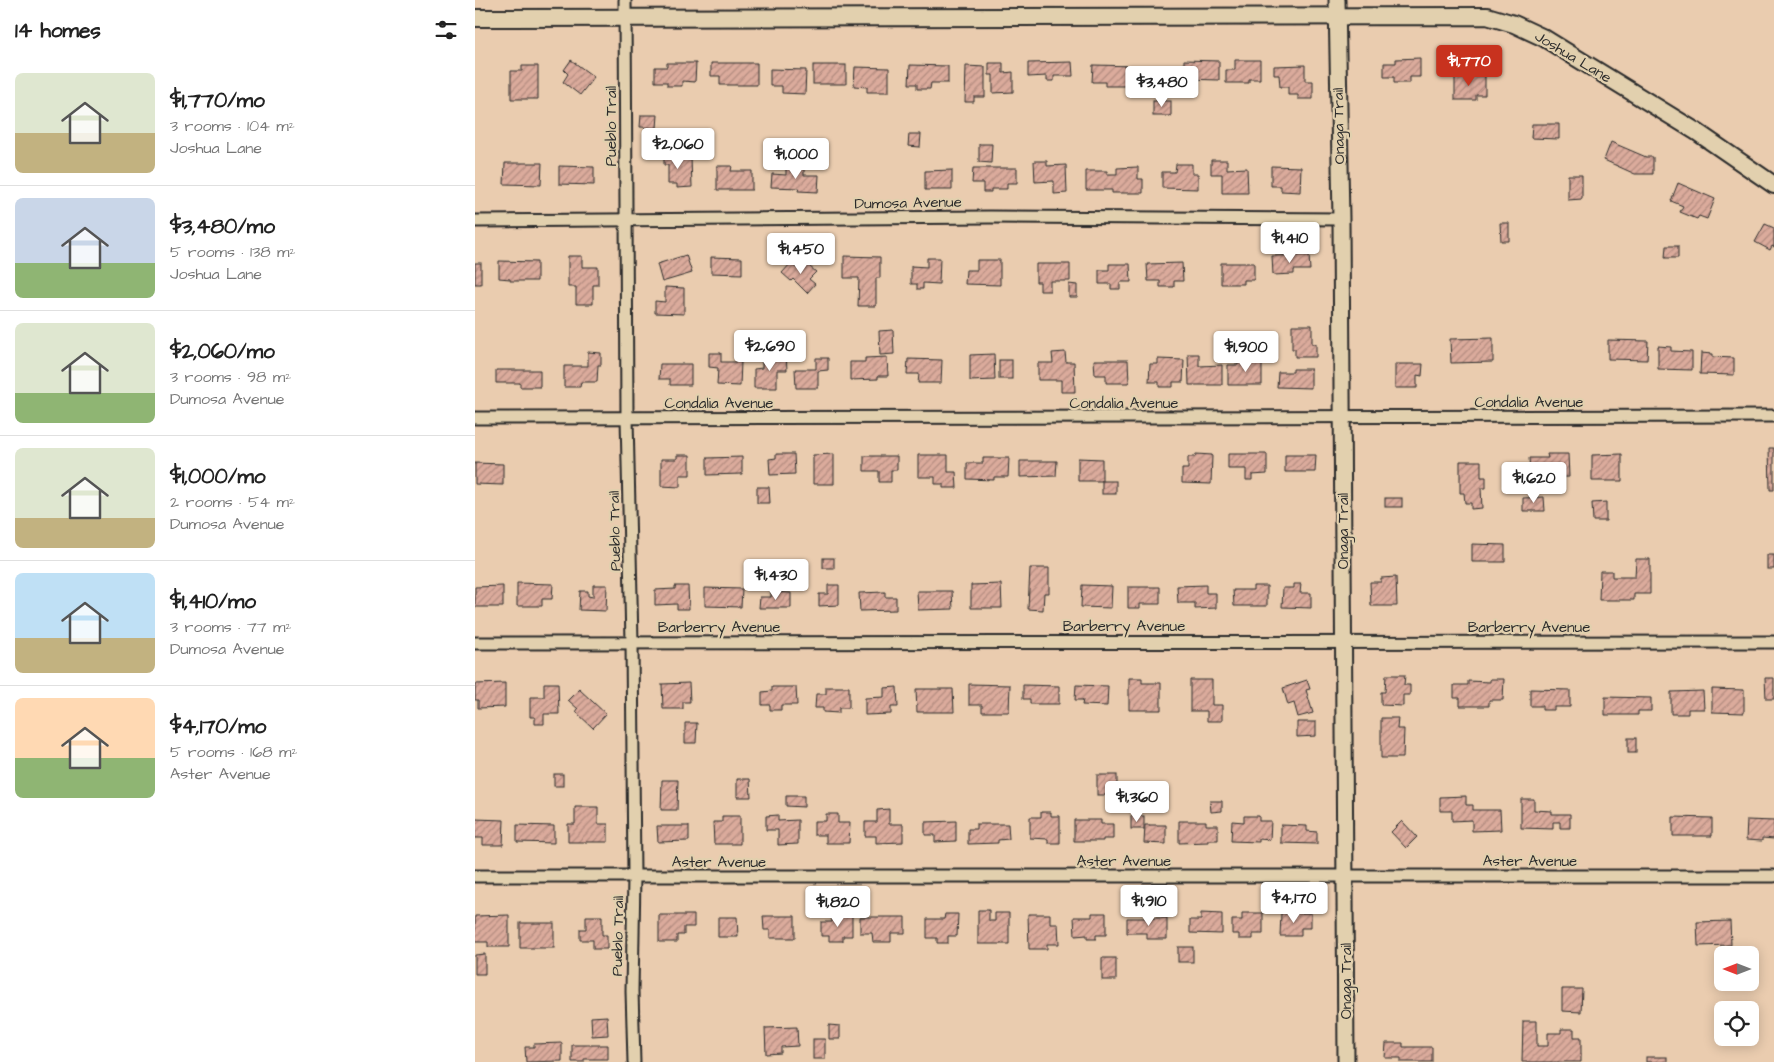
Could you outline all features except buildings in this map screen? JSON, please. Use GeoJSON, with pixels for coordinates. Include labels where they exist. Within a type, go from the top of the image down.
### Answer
{"type":"FeatureCollection","features":[{"type":"Feature","properties":{"kind":"main road","name":"Joshua Lane"},"geometry":{"type":"LineString","coordinates":[[475,18],[1487,16],[1514,24],[1544,38],[1697,132],[1774,185]]}},
{"type":"Feature","properties":{"kind":"street","name":"Pueblo Trail"},"geometry":{"type":"LineString","coordinates":[[625,0],[627,418],[632,642],[634,877],[632,991],[634,1062]]}},
{"type":"Feature","properties":{"kind":"street","name":"Onaga Trail"},"geometry":{"type":"LineString","coordinates":[[1337,0],[1341,220],[1346,1062]]}},
{"type":"Feature","properties":{"kind":"street","name":"Dumosa Avenue"},"geometry":{"type":"LineString","coordinates":[[475,220],[990,217],[1341,220]]}},
{"type":"Feature","properties":{"kind":"street","name":"Condalia Avenue"},"geometry":{"type":"LineString","coordinates":[[475,418],[1774,416]]}},
{"type":"Feature","properties":{"kind":"street","name":"Barberry Avenue"},"geometry":{"type":"LineString","coordinates":[[475,643],[1774,642]]}},
{"type":"Feature","properties":{"kind":"street","name":"Aster Avenue"},"geometry":{"type":"LineString","coordinates":[[475,876],[1774,876]]}}]}
